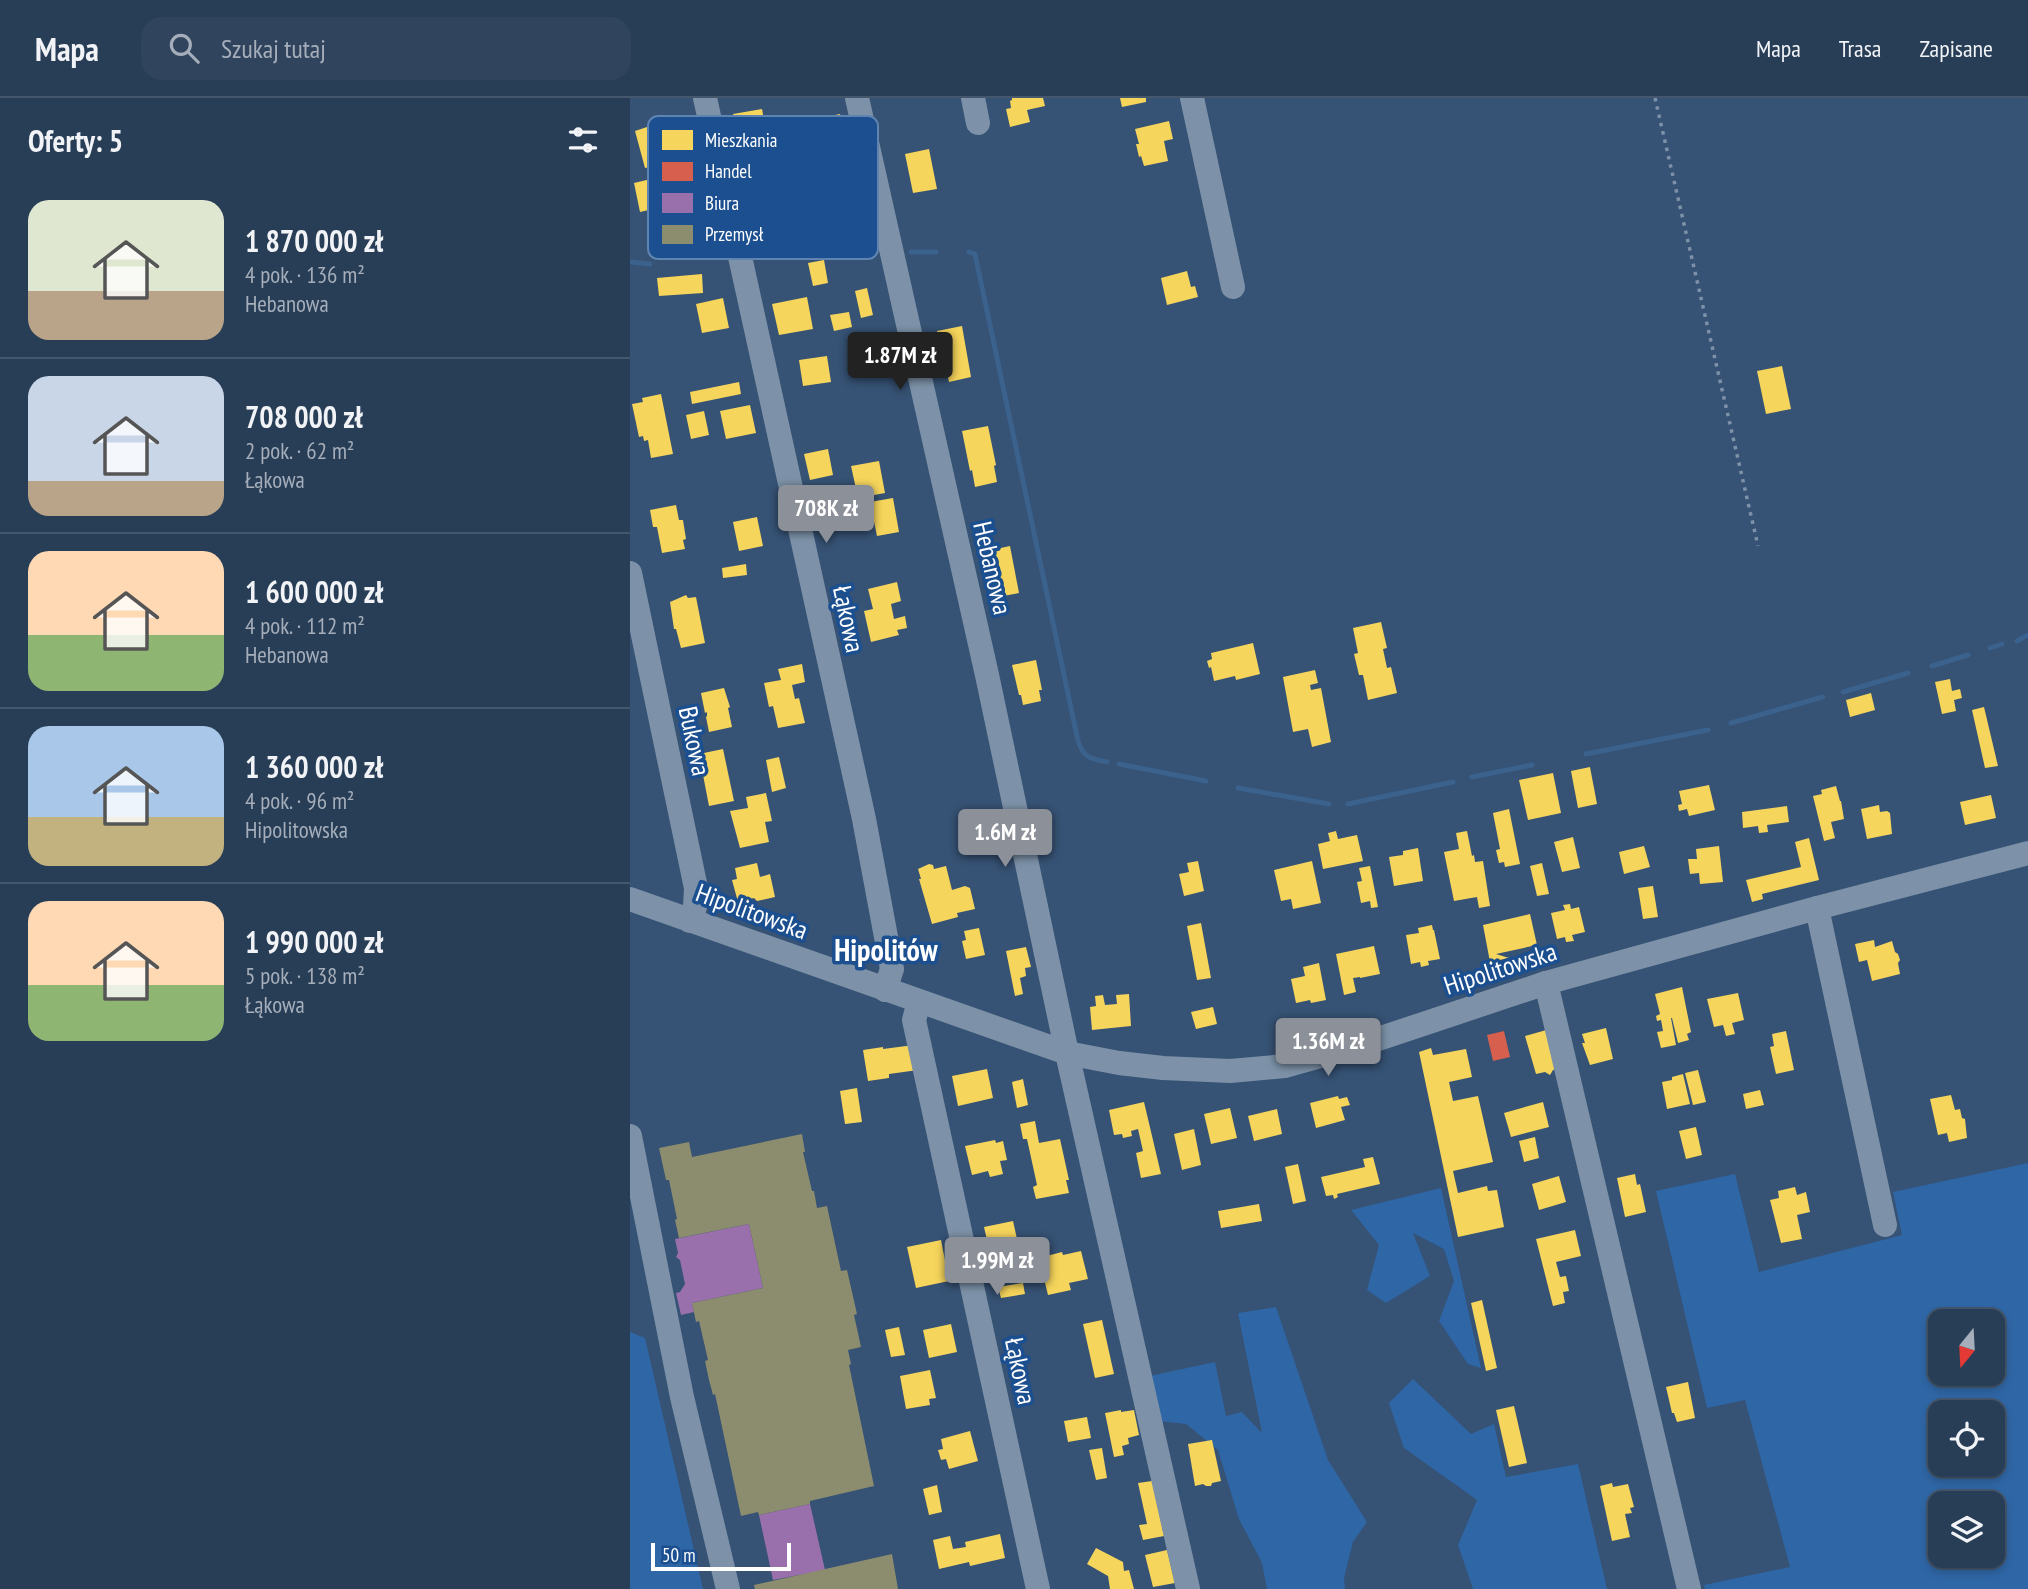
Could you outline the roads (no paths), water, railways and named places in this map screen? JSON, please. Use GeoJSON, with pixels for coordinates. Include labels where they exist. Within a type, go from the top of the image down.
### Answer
{"type":"FeatureCollection","features":[{"type":"Feature","properties":{"kind":"street","name":"Łąkowa"},"geometry":{"type":"LineString","coordinates":[[705,98],[709,116]]}},
{"type":"Feature","properties":{"kind":"street","name":"Hebanowa"},"geometry":{"type":"LineString","coordinates":[[857,98],[861,116]]}},
{"type":"Feature","properties":{"kind":"street"},"geometry":{"type":"LineString","coordinates":[[972,98],[978,123]]}},
{"type":"Feature","properties":{"kind":"street"},"geometry":{"type":"LineString","coordinates":[[1192,98],[1233,287]]}},
{"type":"Feature","properties":{"kind":"street","name":"Hebanowa"},"geometry":{"type":"LineString","coordinates":[[878,191],[1188,1589]]}},
{"type":"Feature","properties":{"kind":"street","name":"Łąkowa"},"geometry":{"type":"LineString","coordinates":[[741,259],[864,819],[892,969],[885,990]]}},
{"type":"Feature","properties":{"kind":"street","name":"Bukowa"},"geometry":{"type":"LineString","coordinates":[[630,573],[696,888],[695,907],[690,920]]}},
{"type":"Feature","properties":{"kind":"street","name":"Hipolitowska"},"geometry":{"type":"LineString","coordinates":[[630,900],[1067,1053],[1163,1068],[1230,1071],[1285,1066],[1360,1045],[1546,984],[1817,908],[2028,853]]}},
{"type":"Feature","properties":{"kind":"street"},"geometry":{"type":"LineString","coordinates":[[1817,908],[1885,1225]]}},
{"type":"Feature","properties":{"kind":"street"},"geometry":{"type":"LineString","coordinates":[[1546,984],[1689,1589]]}},
{"type":"Feature","properties":{"kind":"street","name":"Łąkowa"},"geometry":{"type":"LineString","coordinates":[[919,1002],[914,1020],[1038,1589]]}},
{"type":"Feature","properties":{"kind":"street"},"geometry":{"type":"LineString","coordinates":[[630,1136],[682,1397],[728,1589]]}},
{"type":"Feature","properties":{"kind":"waterway"},"geometry":{"type":"LineString","coordinates":[[911,252],[936,252]]}},
{"type":"Feature","properties":{"kind":"waterway"},"geometry":{"type":"LineString","coordinates":[[969,252],[975,254],[1078,741],[1088,757],[1107,762]]}},
{"type":"Feature","properties":{"kind":"waterway"},"geometry":{"type":"LineString","coordinates":[[630,262],[650,264]]}},
{"type":"Feature","properties":{"kind":"waterway"},"geometry":{"type":"LineString","coordinates":[[2017,641],[2028,635]]}},
{"type":"Feature","properties":{"kind":"waterway"},"geometry":{"type":"LineString","coordinates":[[1990,648],[2002,644]]}},
{"type":"Feature","properties":{"kind":"waterway"},"geometry":{"type":"LineString","coordinates":[[1932,666],[1968,655]]}},
{"type":"Feature","properties":{"kind":"waterway"},"geometry":{"type":"LineString","coordinates":[[1843,692],[1908,673]]}},
{"type":"Feature","properties":{"kind":"waterway"},"geometry":{"type":"LineString","coordinates":[[1731,723],[1823,697]]}},
{"type":"Feature","properties":{"kind":"waterway"},"geometry":{"type":"LineString","coordinates":[[1586,754],[1708,730]]}},
{"type":"Feature","properties":{"kind":"waterway"},"geometry":{"type":"LineString","coordinates":[[1119,764],[1206,781]]}},
{"type":"Feature","properties":{"kind":"waterway"},"geometry":{"type":"LineString","coordinates":[[1472,777],[1532,765]]}},
{"type":"Feature","properties":{"kind":"waterway"},"geometry":{"type":"LineString","coordinates":[[1348,804],[1453,782]]}},
{"type":"Feature","properties":{"kind":"waterway"},"geometry":{"type":"LineString","coordinates":[[1238,788],[1329,804]]}},
{"type":"Feature","properties":{"kind":"district","name":"Hipolitów"},"geometry":{"type":"Point","coordinates":[886,949]}}]}
